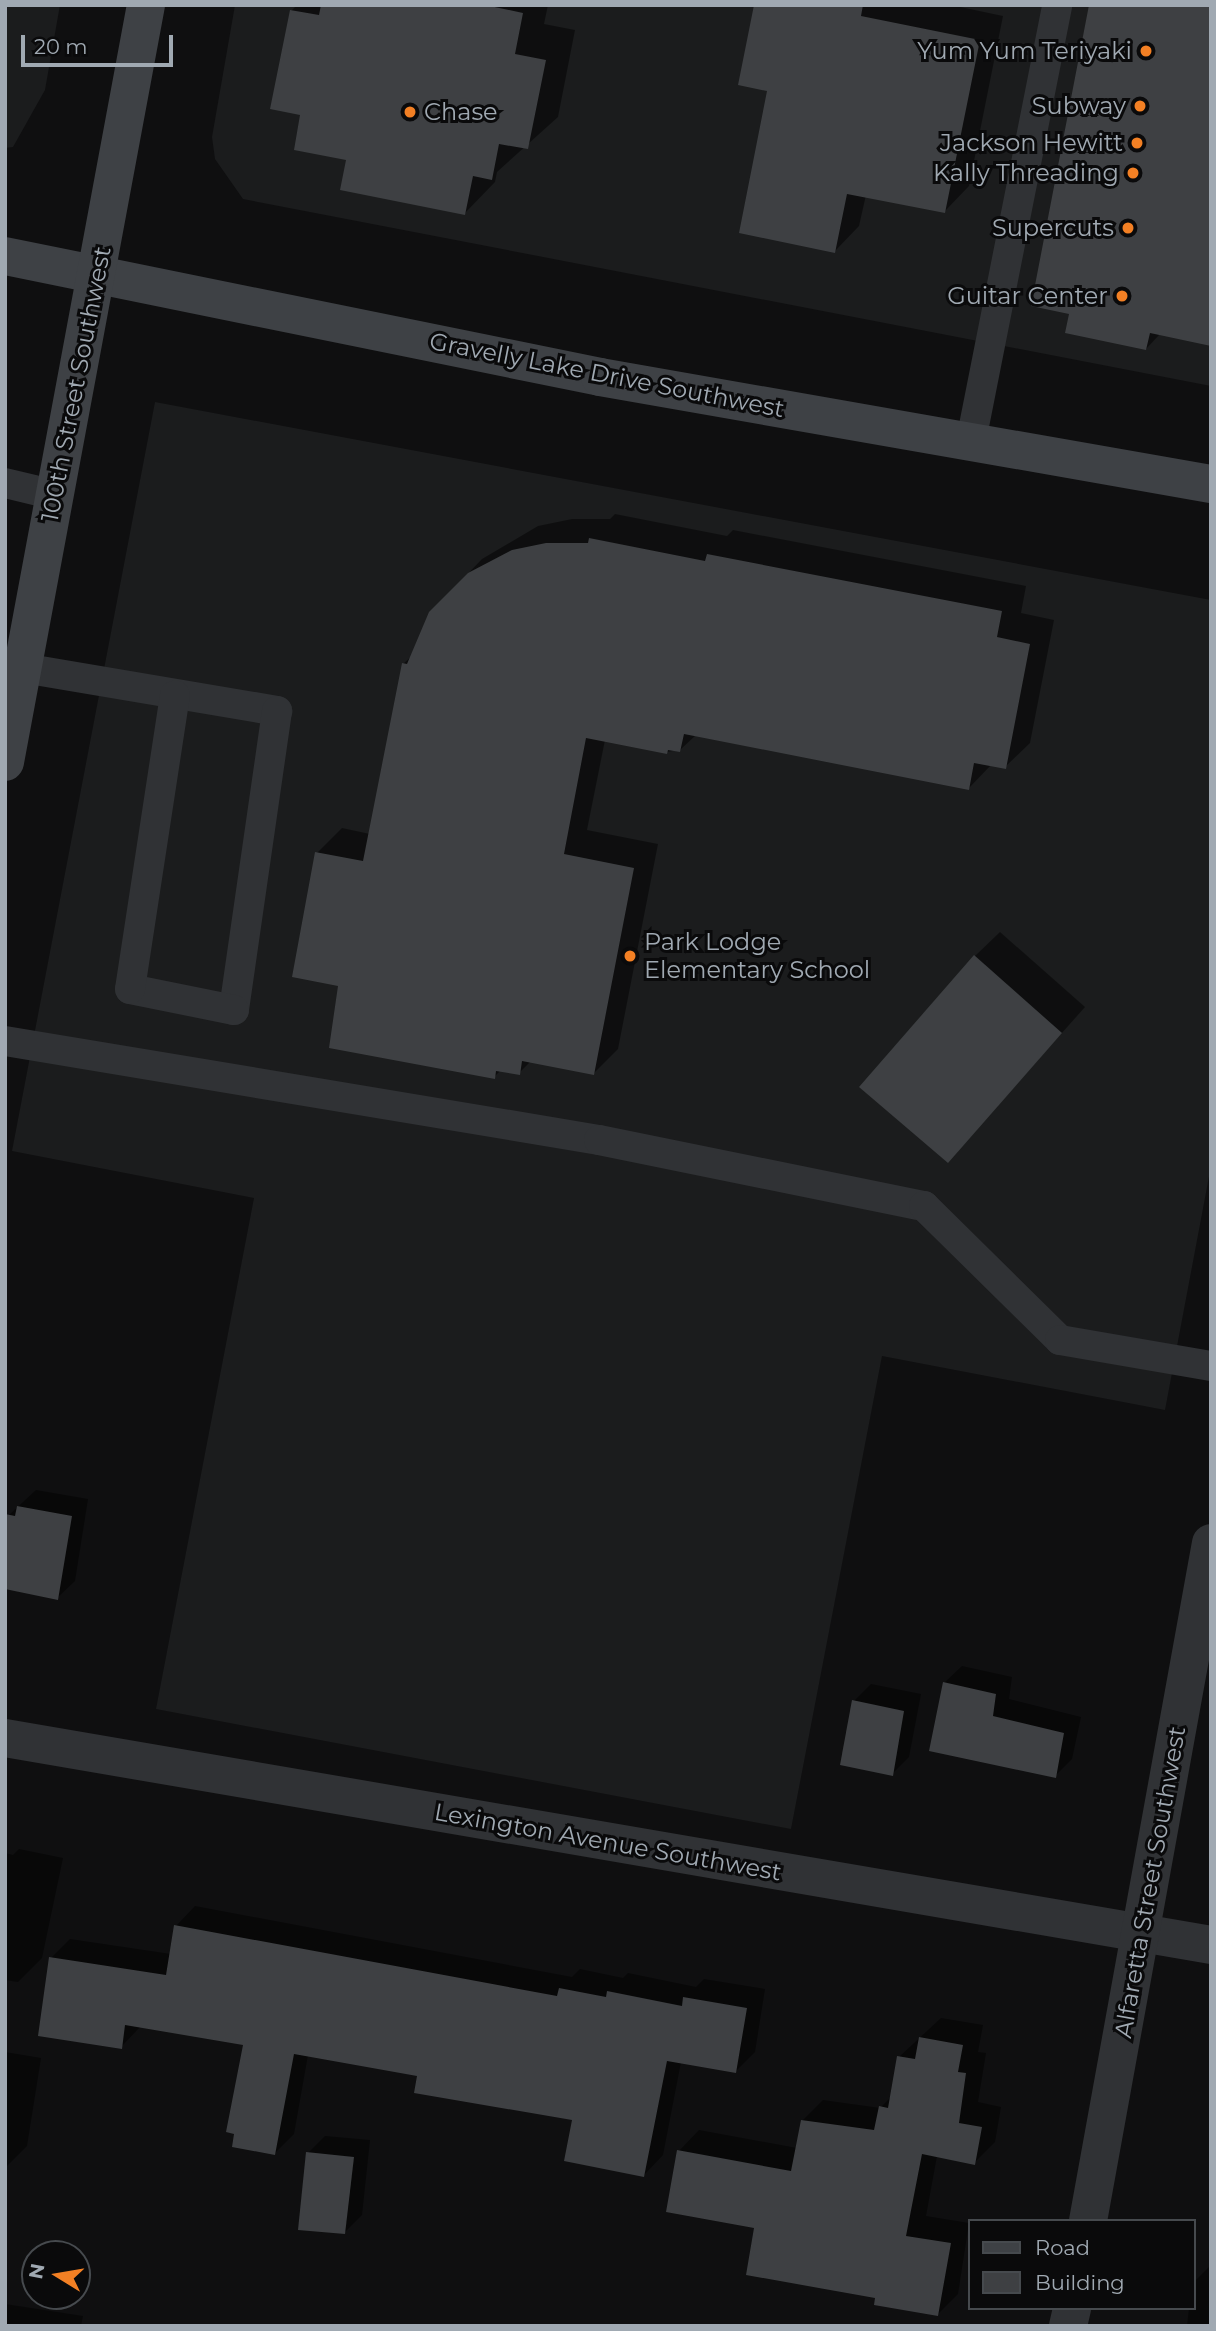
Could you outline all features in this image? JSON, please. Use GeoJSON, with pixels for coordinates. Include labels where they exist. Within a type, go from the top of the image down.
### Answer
{"type":"FeatureCollection","features":[{"type":"Feature","properties":{"kind":"main road","name":"100th Street Southwest"},"geometry":{"type":"LineString","coordinates":[[5,762],[146,5]]}},
{"type":"Feature","properties":{"kind":"main road","name":"Gravelly Lake Drive Southwest"},"geometry":{"type":"LineString","coordinates":[[5,256],[600,377],[1211,484]]}},
{"type":"Feature","properties":{"kind":"street","name":"Alfaretta Street Southwest"},"geometry":{"type":"LineString","coordinates":[[1088,2219],[1211,1543]]}},
{"type":"Feature","properties":{"kind":"street","name":"Lexington Avenue Southwest"},"geometry":{"type":"LineString","coordinates":[[5,1738],[1211,1945]]}},
{"type":"Feature","properties":{"kind":"lane"},"geometry":{"type":"LineString","coordinates":[[971,441],[1057,5]]}},
{"type":"Feature","properties":{"kind":"lane"},"geometry":{"type":"LineString","coordinates":[[5,483],[55,495]]}},
{"type":"Feature","properties":{"kind":"lane"},"geometry":{"type":"LineString","coordinates":[[23,668],[277,711],[234,1010],[130,989],[175,695]]}},
{"type":"Feature","properties":{"kind":"lane"},"geometry":{"type":"LineString","coordinates":[[5,1041],[599,1140],[924,1206],[1060,1340],[1211,1366]]}},
{"type":"Feature","properties":{"kind":"shaded area"},"geometry":{"type":"Polygon","coordinates":[[[5,5],[60,5],[45,90],[13,147],[5,148],[5,5]]]}},
{"type":"Feature","properties":{"kind":"shaded area"},"geometry":{"type":"Polygon","coordinates":[[[235,5],[1211,5],[1211,386],[243,199],[215,159],[212,137],[235,5]]]}},
{"type":"Feature","properties":{"kind":"shaded area","name":"Park Lodge Elementary School"},"geometry":{"type":"Polygon","coordinates":[[[155,402],[1211,600],[1211,1166],[1165,1410],[882,1356],[791,1829],[156,1709],[254,1198],[12,1151],[155,402]]]}},
{"type":"Feature","properties":{"kind":"building","name":"Chase"},"geometry":{"type":"Polygon","coordinates":[[[321,5],[485,5],[523,13],[515,54],[546,60],[528,149],[499,144],[492,180],[473,176],[465,215],[340,190],[346,160],[294,150],[300,115],[270,109],[290,10],[319,15],[321,5]]]}},
{"type":"Feature","properties":{"kind":"building"},"geometry":{"type":"Polygon","coordinates":[[[754,5],[863,5],[861,16],[980,40],[945,213],[847,194],[835,253],[739,233],[767,91],[738,85],[754,5]]]}},
{"type":"Feature","properties":{"kind":"building"},"geometry":{"type":"Polygon","coordinates":[[[1089,5],[1211,5],[1211,346],[1150,333],[1146,350],[1065,333],[1069,314],[1031,306],[1089,5]]]}},
{"type":"Feature","properties":{"kind":"building"},"geometry":{"type":"Polygon","coordinates":[[[589,538],[705,561],[707,554],[1002,611],[997,637],[1030,644],[1006,769],[974,763],[969,790],[684,734],[680,752],[668,750],[667,754],[586,738],[564,854],[634,868],[594,1075],[522,1061],[520,1075],[496,1071],[495,1079],[329,1048],[338,986],[292,977],[315,852],[363,861],[402,663],[407,664],[429,612],[468,573],[512,550],[546,543],[588,543],[589,538]]]}},
{"type":"Feature","properties":{"kind":"building"},"geometry":{"type":"Polygon","coordinates":[[[974,955],[1062,1033],[948,1163],[859,1087],[974,955]]]}},
{"type":"Feature","properties":{"kind":"building"},"geometry":{"type":"Polygon","coordinates":[[[17,1506],[72,1516],[58,1600],[5,1589],[5,1514],[15,1516],[17,1506]]]}},
{"type":"Feature","properties":{"kind":"building"},"geometry":{"type":"Polygon","coordinates":[[[943,1682],[996,1694],[993,1716],[1064,1733],[1056,1778],[929,1751],[943,1682]]]}},
{"type":"Feature","properties":{"kind":"building"},"geometry":{"type":"Polygon","coordinates":[[[852,1700],[904,1711],[893,1776],[840,1765],[852,1700]]]}},
{"type":"Feature","properties":{"kind":"building"},"geometry":{"type":"Polygon","coordinates":[[[174,1925],[557,1996],[559,1988],[606,1997],[607,1991],[682,2006],[683,1997],[747,2008],[736,2073],[667,2061],[644,2177],[564,2161],[572,2120],[414,2093],[417,2076],[294,2054],[275,2155],[232,2147],[234,2134],[226,2132],[243,2045],[125,2025],[122,2049],[38,2036],[49,1957],[166,1975],[174,1925]]]}},
{"type":"Feature","properties":{"kind":"building"},"geometry":{"type":"Polygon","coordinates":[[[919,2037],[963,2045],[958,2072],[966,2073],[959,2123],[982,2127],[975,2165],[922,2154],[906,2236],[951,2243],[938,2316],[874,2305],[875,2298],[746,2275],[754,2228],[666,2212],[677,2150],[791,2171],[801,2120],[874,2130],[879,2106],[888,2108],[897,2056],[915,2059],[919,2037]]]}},
{"type":"Feature","properties":{"kind":"building"},"geometry":{"type":"Polygon","coordinates":[[[306,2152],[354,2157],[345,2234],[298,2230],[306,2152]]]}},
{"type":"Feature","properties":{"kind":"place","name":"Yum Yum Teriyaki"},"geometry":{"type":"Point","coordinates":[1146,51]}},
{"type":"Feature","properties":{"kind":"place","name":"Subway"},"geometry":{"type":"Point","coordinates":[1140,106]}},
{"type":"Feature","properties":{"kind":"place","name":"Chase"},"geometry":{"type":"Point","coordinates":[410,112]}},
{"type":"Feature","properties":{"kind":"place","name":"Jackson Hewitt"},"geometry":{"type":"Point","coordinates":[1137,143]}},
{"type":"Feature","properties":{"kind":"place","name":"Kally Threading"},"geometry":{"type":"Point","coordinates":[1133,173]}},
{"type":"Feature","properties":{"kind":"place","name":"Supercuts"},"geometry":{"type":"Point","coordinates":[1128,228]}},
{"type":"Feature","properties":{"kind":"place","name":"Guitar Center"},"geometry":{"type":"Point","coordinates":[1122,296]}},
{"type":"Feature","properties":{"kind":"place","name":"Park Lodge Elementary School"},"geometry":{"type":"Point","coordinates":[630,956]}}]}
